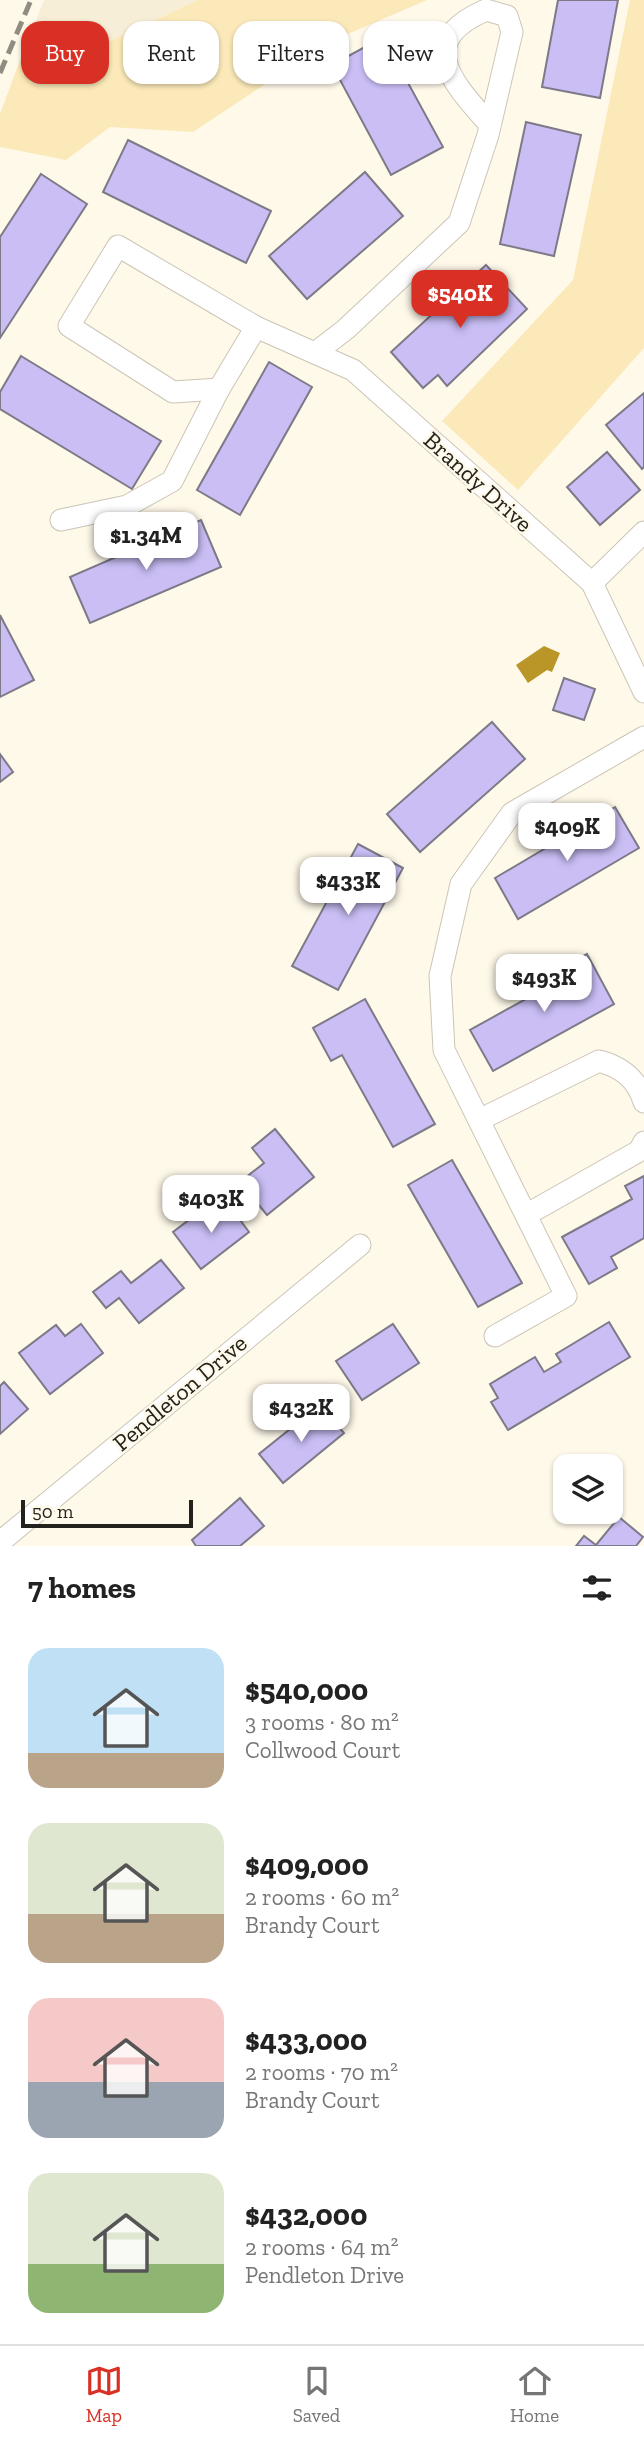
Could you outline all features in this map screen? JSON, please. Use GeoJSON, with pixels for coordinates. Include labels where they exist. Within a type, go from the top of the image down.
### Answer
{"type":"FeatureCollection","features":[{"type":"Feature","properties":{"kind":"street"},"geometry":{"type":"LineString","coordinates":[[315,353],[346,330],[459,223],[490,125],[512,32],[507,16],[486,10],[471,16],[458,26],[446,40],[444,49],[445,61],[462,96],[490,125]]}},
{"type":"Feature","properties":{"kind":"street","name":"Brandy Drive"},"geometry":{"type":"LineString","coordinates":[[219,389],[173,392],[69,326],[118,246],[256,327],[353,370],[592,583],[644,692]]}},
{"type":"Feature","properties":{"kind":"street"},"geometry":{"type":"LineString","coordinates":[[61,520],[127,506],[172,481],[219,389],[256,327]]}},
{"type":"Feature","properties":{"kind":"street"},"geometry":{"type":"LineString","coordinates":[[592,583],[644,532]]}},
{"type":"Feature","properties":{"kind":"street"},"geometry":{"type":"LineString","coordinates":[[495,1336],[566,1296],[444,1050],[440,976],[461,884],[512,813],[644,737]]}},
{"type":"Feature","properties":{"kind":"street"},"geometry":{"type":"LineString","coordinates":[[479,1120],[599,1061],[616,1065],[641,1092],[644,1102]]}},
{"type":"Feature","properties":{"kind":"street"},"geometry":{"type":"LineString","coordinates":[[526,1215],[639,1151],[644,1142]]}},
{"type":"Feature","properties":{"kind":"street","name":"Pendleton Drive"},"geometry":{"type":"LineString","coordinates":[[0,1542],[360,1244]]}},
{"type":"Feature","properties":{"kind":"shaded area"},"geometry":{"type":"Polygon","coordinates":[[[44,0],[198,0],[153,21],[123,21],[123,35],[109,42],[109,21],[36,21],[44,0]]]}},
{"type":"Feature","properties":{"kind":"shaded area"},"geometry":{"type":"Polygon","coordinates":[[[198,0],[427,0],[378,21],[363,21],[363,28],[349,34],[349,21],[233,21],[233,84],[265,84],[193,132],[110,127],[66,160],[0,147],[0,114],[21,58],[21,84],[109,84],[109,42],[123,35],[123,84],[219,84],[219,21],[153,21],[198,0]]]}},
{"type":"Feature","properties":{"kind":"shaded area"},"geometry":{"type":"Polygon","coordinates":[[[630,0],[644,0],[644,348],[518,490],[442,421],[573,280],[630,0]]]}},
{"type":"Feature","properties":{"kind":"shaded area"},"geometry":{"type":"Polygon","coordinates":[[[544,646],[560,653],[552,672],[547,670],[528,683],[516,665],[544,646]]]}},
{"type":"Feature","properties":{"kind":"building"},"geometry":{"type":"Polygon","coordinates":[[[558,0],[618,0],[600,98],[542,87],[558,0]]]}},
{"type":"Feature","properties":{"kind":"building"},"geometry":{"type":"Polygon","coordinates":[[[363,48],[363,84],[409,84],[443,147],[391,175],[342,84],[349,84],[349,56],[363,48]]]}},
{"type":"Feature","properties":{"kind":"building"},"geometry":{"type":"Polygon","coordinates":[[[526,122],[581,135],[554,256],[500,244],[526,122]]]}},
{"type":"Feature","properties":{"kind":"building"},"geometry":{"type":"Polygon","coordinates":[[[128,140],[271,211],[246,263],[103,192],[128,140]]]}},
{"type":"Feature","properties":{"kind":"building"},"geometry":{"type":"Polygon","coordinates":[[[365,172],[403,216],[307,299],[269,256],[365,172]]]}},
{"type":"Feature","properties":{"kind":"building"},"geometry":{"type":"Polygon","coordinates":[[[41,174],[87,204],[0,338],[0,237],[41,174]]]}},
{"type":"Feature","properties":{"kind":"building"},"geometry":{"type":"Polygon","coordinates":[[[486,265],[527,309],[447,386],[438,375],[423,388],[391,352],[486,265]]]}},
{"type":"Feature","properties":{"kind":"building"},"geometry":{"type":"Polygon","coordinates":[[[21,356],[161,441],[132,489],[0,409],[0,392],[21,356]]]}},
{"type":"Feature","properties":{"kind":"building"},"geometry":{"type":"Polygon","coordinates":[[[269,362],[312,387],[240,515],[197,490],[269,362]]]}},
{"type":"Feature","properties":{"kind":"building"},"geometry":{"type":"Polygon","coordinates":[[[644,393],[644,467],[642,469],[606,425],[644,393]]]}},
{"type":"Feature","properties":{"kind":"building"},"geometry":{"type":"Polygon","coordinates":[[[607,452],[640,490],[600,525],[567,487],[607,452]]]}},
{"type":"Feature","properties":{"kind":"building"},"geometry":{"type":"Polygon","coordinates":[[[201,520],[221,567],[90,623],[70,577],[201,520]]]}},
{"type":"Feature","properties":{"kind":"building"},"geometry":{"type":"Polygon","coordinates":[[[0,615],[34,680],[0,697],[0,615]]]}},
{"type":"Feature","properties":{"kind":"building"},"geometry":{"type":"Polygon","coordinates":[[[564,678],[595,689],[584,720],[553,710],[564,678]]]}},
{"type":"Feature","properties":{"kind":"building"},"geometry":{"type":"Polygon","coordinates":[[[492,722],[525,759],[420,852],[387,814],[492,722]]]}},
{"type":"Feature","properties":{"kind":"building"},"geometry":{"type":"Polygon","coordinates":[[[0,754],[13,772],[0,782],[0,754]]]}},
{"type":"Feature","properties":{"kind":"building"},"geometry":{"type":"Polygon","coordinates":[[[615,807],[639,848],[518,919],[495,878],[615,807]]]}},
{"type":"Feature","properties":{"kind":"building"},"geometry":{"type":"Polygon","coordinates":[[[358,844],[403,868],[338,990],[292,966],[358,844]]]}},
{"type":"Feature","properties":{"kind":"building"},"geometry":{"type":"Polygon","coordinates":[[[587,954],[614,1004],[493,1071],[470,1030],[558,981],[554,973],[587,954]]]}},
{"type":"Feature","properties":{"kind":"building"},"geometry":{"type":"Polygon","coordinates":[[[365,999],[435,1124],[393,1147],[342,1055],[331,1061],[313,1028],[365,999]]]}},
{"type":"Feature","properties":{"kind":"building"},"geometry":{"type":"Polygon","coordinates":[[[275,1129],[314,1177],[267,1215],[240,1182],[264,1163],[252,1148],[275,1129]]]}},
{"type":"Feature","properties":{"kind":"building"},"geometry":{"type":"Polygon","coordinates":[[[452,1160],[522,1283],[478,1307],[408,1185],[452,1160]]]}},
{"type":"Feature","properties":{"kind":"building"},"geometry":{"type":"Polygon","coordinates":[[[644,1176],[644,1238],[611,1257],[617,1268],[589,1284],[562,1237],[632,1199],[625,1186],[644,1176]]]}},
{"type":"Feature","properties":{"kind":"building"},"geometry":{"type":"Polygon","coordinates":[[[229,1205],[249,1232],[201,1269],[173,1232],[206,1207],[213,1217],[229,1205]]]}},
{"type":"Feature","properties":{"kind":"building"},"geometry":{"type":"Polygon","coordinates":[[[161,1260],[184,1288],[139,1323],[119,1298],[106,1308],[93,1292],[121,1271],[131,1283],[161,1260]]]}},
{"type":"Feature","properties":{"kind":"building"},"geometry":{"type":"Polygon","coordinates":[[[609,1322],[630,1357],[508,1430],[491,1402],[498,1398],[490,1384],[535,1357],[544,1372],[561,1362],[556,1354],[609,1322]]]}},
{"type":"Feature","properties":{"kind":"building"},"geometry":{"type":"Polygon","coordinates":[[[81,1324],[103,1353],[50,1394],[19,1353],[56,1325],[65,1336],[81,1324]]]}},
{"type":"Feature","properties":{"kind":"building"},"geometry":{"type":"Polygon","coordinates":[[[393,1324],[419,1363],[362,1400],[336,1361],[393,1324]]]}},
{"type":"Feature","properties":{"kind":"building"},"geometry":{"type":"Polygon","coordinates":[[[4,1382],[28,1409],[0,1434],[0,1386],[4,1382]]]}},
{"type":"Feature","properties":{"kind":"building"},"geometry":{"type":"Polygon","coordinates":[[[320,1405],[344,1433],[283,1483],[259,1454],[320,1405]]]}},
{"type":"Feature","properties":{"kind":"building"},"geometry":{"type":"Polygon","coordinates":[[[240,1498],[264,1526],[240,1546],[196,1546],[192,1540],[240,1498]]]}},
{"type":"Feature","properties":{"kind":"building"},"geometry":{"type":"Polygon","coordinates":[[[623,1520],[643,1537],[636,1546],[576,1546],[584,1536],[596,1545],[613,1524],[623,1524],[623,1520]]]}},
{"type":"Feature","properties":{"kind":"railway"},"geometry":{"type":"LineString","coordinates":[[0,73],[31,0]]}}]}
